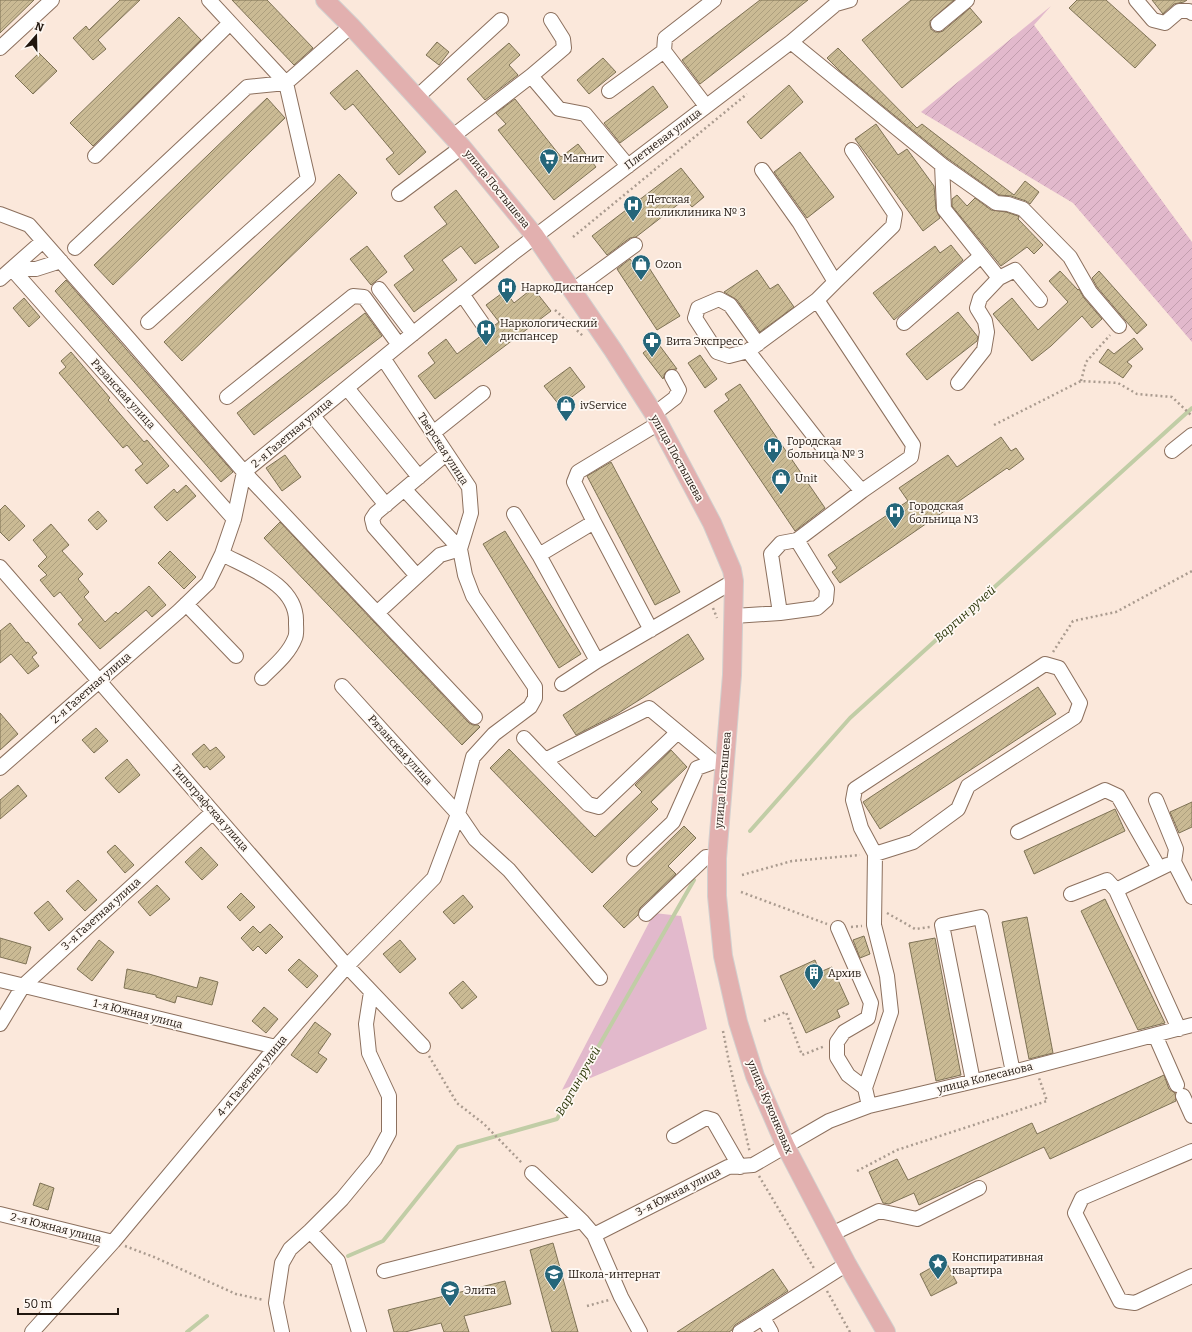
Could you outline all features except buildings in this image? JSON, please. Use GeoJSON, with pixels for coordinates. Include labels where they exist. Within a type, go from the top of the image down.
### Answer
{"type":"FeatureCollection","features":[{"type":"Feature","properties":{"kind":"main road","name":"улица Постышева"},"geometry":{"type":"LineString","coordinates":[[326,0],[458,141],[535,236],[613,350],[656,419],[712,523],[732,570],[734,581],[732,674],[720,763],[716,896],[723,956],[738,1022]]}},
{"type":"Feature","properties":{"kind":"main road","name":"улица Куконковых"},"geometry":{"type":"LineString","coordinates":[[738,1022],[755,1076],[786,1147],[847,1264],[886,1332]]}},
{"type":"Feature","properties":{"kind":"main road","name":"улица Куконковых"},"geometry":{"type":"LineString","coordinates":[[807,1189],[863,1274],[896,1332]]}},
{"type":"Feature","properties":{"kind":"street"},"geometry":{"type":"LineString","coordinates":[[0,48],[52,0]]}},
{"type":"Feature","properties":{"kind":"street"},"geometry":{"type":"LineString","coordinates":[[148,322],[308,179],[286,83],[209,0]]}},
{"type":"Feature","properties":{"kind":"street"},"geometry":{"type":"LineString","coordinates":[[706,106],[664,51],[665,38],[714,0]]}},
{"type":"Feature","properties":{"kind":"street","name":"Плетневая улица"},"geometry":{"type":"LineString","coordinates":[[535,236],[791,42],[836,4],[850,0]]}},
{"type":"Feature","properties":{"kind":"street"},"geometry":{"type":"LineString","coordinates":[[938,24],[967,0]]}},
{"type":"Feature","properties":{"kind":"street"},"geometry":{"type":"LineString","coordinates":[[1136,0],[1153,20],[1165,23],[1180,11],[1192,13]]}},
{"type":"Feature","properties":{"kind":"street"},"geometry":{"type":"LineString","coordinates":[[417,97],[501,20]]}},
{"type":"Feature","properties":{"kind":"street"},"geometry":{"type":"LineString","coordinates":[[399,194],[564,48],[563,39],[551,20]]}},
{"type":"Feature","properties":{"kind":"street"},"geometry":{"type":"LineString","coordinates":[[95,156],[230,23]]}},
{"type":"Feature","properties":{"kind":"street"},"geometry":{"type":"LineString","coordinates":[[75,248],[247,87],[286,83],[351,26]]}},
{"type":"Feature","properties":{"kind":"street"},"geometry":{"type":"LineString","coordinates":[[791,42],[942,165],[996,203],[1023,209],[1070,257],[1090,292],[1119,326]]}},
{"type":"Feature","properties":{"kind":"street"},"geometry":{"type":"LineString","coordinates":[[609,92],[664,51]]}},
{"type":"Feature","properties":{"kind":"street"},"geometry":{"type":"LineString","coordinates":[[531,76],[559,109],[585,114],[628,166]]}},
{"type":"Feature","properties":{"kind":"street"},"geometry":{"type":"LineString","coordinates":[[852,150],[895,214],[893,226],[817,300],[753,348],[825,450],[862,492]]}},
{"type":"Feature","properties":{"kind":"street"},"geometry":{"type":"LineString","coordinates":[[942,165],[944,209],[1000,278]]}},
{"type":"Feature","properties":{"kind":"street"},"geometry":{"type":"LineString","coordinates":[[762,170],[799,222],[835,282]]}},
{"type":"Feature","properties":{"kind":"street"},"geometry":{"type":"LineString","coordinates":[[0,214],[29,225],[244,472],[475,717]]}},
{"type":"Feature","properties":{"kind":"street","name":"2-я Газетная улица"},"geometry":{"type":"LineString","coordinates":[[0,768],[208,584],[222,554],[234,519],[244,472],[535,236]]}},
{"type":"Feature","properties":{"kind":"street"},"geometry":{"type":"LineString","coordinates":[[0,279],[43,241]]}},
{"type":"Feature","properties":{"kind":"street"},"geometry":{"type":"LineString","coordinates":[[572,291],[635,245]]}},
{"type":"Feature","properties":{"kind":"street"},"geometry":{"type":"LineString","coordinates":[[904,323],[981,256]]}},
{"type":"Feature","properties":{"kind":"street"},"geometry":{"type":"LineString","coordinates":[[12,269],[36,269],[61,261]]}},
{"type":"Feature","properties":{"kind":"street","name":"Рязанская улица"},"geometry":{"type":"LineString","coordinates":[[12,269],[234,519]]}},
{"type":"Feature","properties":{"kind":"street"},"geometry":{"type":"LineString","coordinates":[[958,383],[984,350],[987,332],[985,321],[977,308],[980,298],[1000,278],[1015,270],[1040,300]]}},
{"type":"Feature","properties":{"kind":"street"},"geometry":{"type":"LineString","coordinates":[[379,289],[413,334]]}},
{"type":"Feature","properties":{"kind":"street"},"geometry":{"type":"LineString","coordinates":[[462,294],[482,323]]}},
{"type":"Feature","properties":{"kind":"street"},"geometry":{"type":"LineString","coordinates":[[227,397],[353,296],[364,297],[399,345]]}},
{"type":"Feature","properties":{"kind":"street"},"geometry":{"type":"LineString","coordinates":[[780,613],[771,554],[781,543],[797,540],[910,458],[913,445],[817,300]]}},
{"type":"Feature","properties":{"kind":"street","name":"Тверская улица"},"geometry":{"type":"LineString","coordinates":[[383,358],[468,487],[472,513],[460,548]]}},
{"type":"Feature","properties":{"kind":"street"},"geometry":{"type":"LineString","coordinates":[[651,630],[574,482],[578,472],[656,419],[675,398],[679,390],[672,377]]}},
{"type":"Feature","properties":{"kind":"street"},"geometry":{"type":"LineString","coordinates":[[347,388],[419,478]]}},
{"type":"Feature","properties":{"kind":"street"},"geometry":{"type":"LineString","coordinates":[[433,433],[483,393]]}},
{"type":"Feature","properties":{"kind":"street"},"geometry":{"type":"LineString","coordinates":[[313,416],[386,505]]}},
{"type":"Feature","properties":{"kind":"street"},"geometry":{"type":"LineString","coordinates":[[1172,451],[1192,435]]}},
{"type":"Feature","properties":{"kind":"street"},"geometry":{"type":"LineString","coordinates":[[417,576],[374,527],[372,519],[376,513],[446,454]]}},
{"type":"Feature","properties":{"kind":"street"},"geometry":{"type":"LineString","coordinates":[[377,612],[440,554],[460,548],[405,490]]}},
{"type":"Feature","properties":{"kind":"street"},"geometry":{"type":"LineString","coordinates":[[514,514],[539,555],[597,662]]}},
{"type":"Feature","properties":{"kind":"street"},"geometry":{"type":"LineString","coordinates":[[539,555],[594,522]]}},
{"type":"Feature","properties":{"kind":"street"},"geometry":{"type":"LineString","coordinates":[[734,616],[780,613],[817,608],[826,600],[827,590],[797,540]]}},
{"type":"Feature","properties":{"kind":"street","name":"4-я Газетная улица"},"geometry":{"type":"LineString","coordinates":[[32,1332],[113,1242],[276,1047],[347,966],[434,878],[458,814],[473,758],[494,734],[530,707],[535,698],[535,687],[473,596],[465,575],[460,548]]}},
{"type":"Feature","properties":{"kind":"street"},"geometry":{"type":"LineString","coordinates":[[222,554],[273,581],[288,595],[297,615],[296,637],[285,655],[262,678]]}},
{"type":"Feature","properties":{"kind":"street","name":"Типографская улица"},"geometry":{"type":"LineString","coordinates":[[0,567],[347,966],[423,1046]]}},
{"type":"Feature","properties":{"kind":"street"},"geometry":{"type":"LineString","coordinates":[[562,684],[734,581]]}},
{"type":"Feature","properties":{"kind":"street"},"geometry":{"type":"LineString","coordinates":[[186,604],[236,656]]}},
{"type":"Feature","properties":{"kind":"street"},"geometry":{"type":"LineString","coordinates":[[869,1106],[865,1088],[891,1012],[887,976],[874,925],[875,854],[861,828],[853,800],[855,789],[1045,664],[1059,668],[1080,703],[1075,717],[968,786],[958,809],[913,842],[875,854]]}},
{"type":"Feature","properties":{"kind":"street","name":"Рязанская улица"},"geometry":{"type":"LineString","coordinates":[[342,686],[458,814],[474,839],[509,870],[600,978]]}},
{"type":"Feature","properties":{"kind":"street"},"geometry":{"type":"LineString","coordinates":[[545,760],[649,708],[678,732],[720,763]]}},
{"type":"Feature","properties":{"kind":"street"},"geometry":{"type":"LineString","coordinates":[[524,738],[588,804],[599,807],[678,732]]}},
{"type":"Feature","properties":{"kind":"street"},"geometry":{"type":"LineString","coordinates":[[634,859],[673,822],[697,768],[720,763]]}},
{"type":"Feature","properties":{"kind":"street"},"geometry":{"type":"LineString","coordinates":[[1018,832],[1105,790],[1118,796],[1159,868]]}},
{"type":"Feature","properties":{"kind":"street"},"geometry":{"type":"LineString","coordinates":[[1156,800],[1176,849],[1174,862],[1192,897]]}},
{"type":"Feature","properties":{"kind":"street","name":"3-я Газетная улица"},"geometry":{"type":"LineString","coordinates":[[0,1024],[23,986],[213,812]]}},
{"type":"Feature","properties":{"kind":"street"},"geometry":{"type":"LineString","coordinates":[[646,914],[706,857],[717,858]]}},
{"type":"Feature","properties":{"kind":"street"},"geometry":{"type":"LineString","coordinates":[[1116,890],[1174,862]]}},
{"type":"Feature","properties":{"kind":"street"},"geometry":{"type":"LineString","coordinates":[[1072,894],[1107,880],[1116,890],[1186,1027]]}},
{"type":"Feature","properties":{"kind":"street"},"geometry":{"type":"LineString","coordinates":[[973,1081],[942,925],[981,917],[1013,1072]]}},
{"type":"Feature","properties":{"kind":"street"},"geometry":{"type":"LineString","coordinates":[[838,928],[871,1003],[868,1018],[844,1032],[837,1042],[837,1057],[848,1075],[865,1088]]}},
{"type":"Feature","properties":{"kind":"street","name":"1-я Южная улица"},"geometry":{"type":"LineString","coordinates":[[0,980],[276,1047]]}},
{"type":"Feature","properties":{"kind":"street"},"geometry":{"type":"LineString","coordinates":[[282,1332],[276,1303],[282,1264],[290,1249],[342,1199],[375,1160],[389,1133],[389,1096],[368,1052],[366,1024],[371,992]]}},
{"type":"Feature","properties":{"kind":"street","name":"улица Колесанова"},"geometry":{"type":"LineString","coordinates":[[786,1147],[830,1121],[869,1106],[1013,1072],[1186,1027]]}},
{"type":"Feature","properties":{"kind":"street"},"geometry":{"type":"LineString","coordinates":[[1155,1035],[1192,1116]]}},
{"type":"Feature","properties":{"kind":"street"},"geometry":{"type":"LineString","coordinates":[[674,1136],[706,1118],[713,1120],[746,1166]]}},
{"type":"Feature","properties":{"kind":"street","name":"3-я Южная улица"},"geometry":{"type":"LineString","coordinates":[[594,1235],[728,1167],[746,1166],[786,1147]]}},
{"type":"Feature","properties":{"kind":"street"},"geometry":{"type":"LineString","coordinates":[[1192,1151],[1082,1198],[1076,1213],[1120,1301],[1135,1303],[1192,1276]]}},
{"type":"Feature","properties":{"kind":"street"},"geometry":{"type":"LineString","coordinates":[[532,1173],[582,1221],[594,1235],[621,1297],[640,1332]]}},
{"type":"Feature","properties":{"kind":"street"},"geometry":{"type":"LineString","coordinates":[[836,1232],[879,1211],[917,1219],[980,1188]]}},
{"type":"Feature","properties":{"kind":"street","name":"2-я Южная улица"},"geometry":{"type":"LineString","coordinates":[[0,1214],[113,1242]]}},
{"type":"Feature","properties":{"kind":"street"},"geometry":{"type":"LineString","coordinates":[[384,1271],[582,1221]]}},
{"type":"Feature","properties":{"kind":"street"},"geometry":{"type":"LineString","coordinates":[[310,1231],[338,1261],[359,1332]]}},
{"type":"Feature","properties":{"kind":"street"},"geometry":{"type":"LineString","coordinates":[[740,1332],[847,1264]]}},
{"type":"Feature","properties":{"kind":"street"},"geometry":{"type":"LineString","coordinates":[[762,1318],[771,1332]]}},
{"type":"Feature","properties":{"kind":"path"},"geometry":{"type":"LineString","coordinates":[[572,237],[752,90]]}},
{"type":"Feature","properties":{"kind":"path"},"geometry":{"type":"LineString","coordinates":[[555,310],[588,340]]}},
{"type":"Feature","properties":{"kind":"path"},"geometry":{"type":"LineString","coordinates":[[1082,381],[1086,362],[1119,326]]}},
{"type":"Feature","properties":{"kind":"path"},"geometry":{"type":"LineString","coordinates":[[994,425],[1082,381],[1118,383],[1137,394],[1172,397],[1192,416]]}},
{"type":"Feature","properties":{"kind":"path"},"geometry":{"type":"LineString","coordinates":[[1045,664],[1073,621],[1116,612],[1192,571]]}},
{"type":"Feature","properties":{"kind":"path"},"geometry":{"type":"LineString","coordinates":[[742,875],[792,860],[875,854]]}},
{"type":"Feature","properties":{"kind":"path"},"geometry":{"type":"LineString","coordinates":[[741,892],[838,928],[874,925]]}},
{"type":"Feature","properties":{"kind":"path"},"geometry":{"type":"LineString","coordinates":[[874,906],[915,929],[942,925]]}},
{"type":"Feature","properties":{"kind":"path"},"geometry":{"type":"LineString","coordinates":[[764,1021],[786,1012],[802,1055],[837,1042]]}},
{"type":"Feature","properties":{"kind":"path"},"geometry":{"type":"LineString","coordinates":[[423,1046],[457,1103],[484,1124],[532,1173]]}},
{"type":"Feature","properties":{"kind":"path"},"geometry":{"type":"LineString","coordinates":[[857,1171],[897,1150],[1047,1101],[1035,1066]]}},
{"type":"Feature","properties":{"kind":"path"},"geometry":{"type":"LineString","coordinates":[[746,1166],[821,1280],[850,1332]]}},
{"type":"Feature","properties":{"kind":"path"},"geometry":{"type":"LineString","coordinates":[[113,1242],[154,1257],[236,1294],[276,1303]]}},
{"type":"Feature","properties":{"kind":"path"},"geometry":{"type":"LineString","coordinates":[[587,1306],[621,1297]]}},
{"type":"Feature","properties":{"kind":"shaded area"},"geometry":{"type":"Polygon","coordinates":[[[1051,6],[1034,25],[1192,242],[1192,342],[1073,203],[921,112],[1051,6]]]}},
{"type":"Feature","properties":{"kind":"shaded area"},"geometry":{"type":"Polygon","coordinates":[[[654,913],[681,916],[707,1029],[562,1090],[654,913]]]}},
{"type":"Feature","properties":{"kind":"waterway","name":"Варгин ручей"},"geometry":{"type":"LineString","coordinates":[[750,831],[850,718],[1192,408]]}},
{"type":"Feature","properties":{"kind":"waterway","name":"Варгин ручей"},"geometry":{"type":"LineString","coordinates":[[348,1256],[383,1241],[458,1147],[557,1119],[694,880]]}},
{"type":"Feature","properties":{"kind":"waterway","name":"Варгин ручей"},"geometry":{"type":"LineString","coordinates":[[187,1332],[207,1316]]}},
{"type":"Feature","properties":{"kind":"place","name":"Магнит"},"geometry":{"type":"Point","coordinates":[549,175]}},
{"type":"Feature","properties":{"kind":"place","name":"Детская поликлиника № 3"},"geometry":{"type":"Point","coordinates":[633,222]}},
{"type":"Feature","properties":{"kind":"place","name":"Ozon"},"geometry":{"type":"Point","coordinates":[641,281]}},
{"type":"Feature","properties":{"kind":"place","name":"НаркоДиспансер"},"geometry":{"type":"Point","coordinates":[507,304]}},
{"type":"Feature","properties":{"kind":"place","name":"Наркологический диспансер"},"geometry":{"type":"Point","coordinates":[486,346]}},
{"type":"Feature","properties":{"kind":"place","name":"Вита Экспресс"},"geometry":{"type":"Point","coordinates":[652,358]}},
{"type":"Feature","properties":{"kind":"place","name":"ivService"},"geometry":{"type":"Point","coordinates":[566,422]}},
{"type":"Feature","properties":{"kind":"place","name":"Городская больница № 3"},"geometry":{"type":"Point","coordinates":[773,464]}},
{"type":"Feature","properties":{"kind":"place","name":"Unit"},"geometry":{"type":"Point","coordinates":[781,495]}},
{"type":"Feature","properties":{"kind":"place","name":"Городская больница N3"},"geometry":{"type":"Point","coordinates":[895,529]}},
{"type":"Feature","properties":{"kind":"place","name":"Архив"},"geometry":{"type":"Point","coordinates":[814,990]}},
{"type":"Feature","properties":{"kind":"place","name":"Конспиративная квартира"},"geometry":{"type":"Point","coordinates":[938,1280]}},
{"type":"Feature","properties":{"kind":"place","name":"Школа-интернат"},"geometry":{"type":"Point","coordinates":[554,1291]}},
{"type":"Feature","properties":{"kind":"place","name":"Элита"},"geometry":{"type":"Point","coordinates":[450,1307]}}]}
